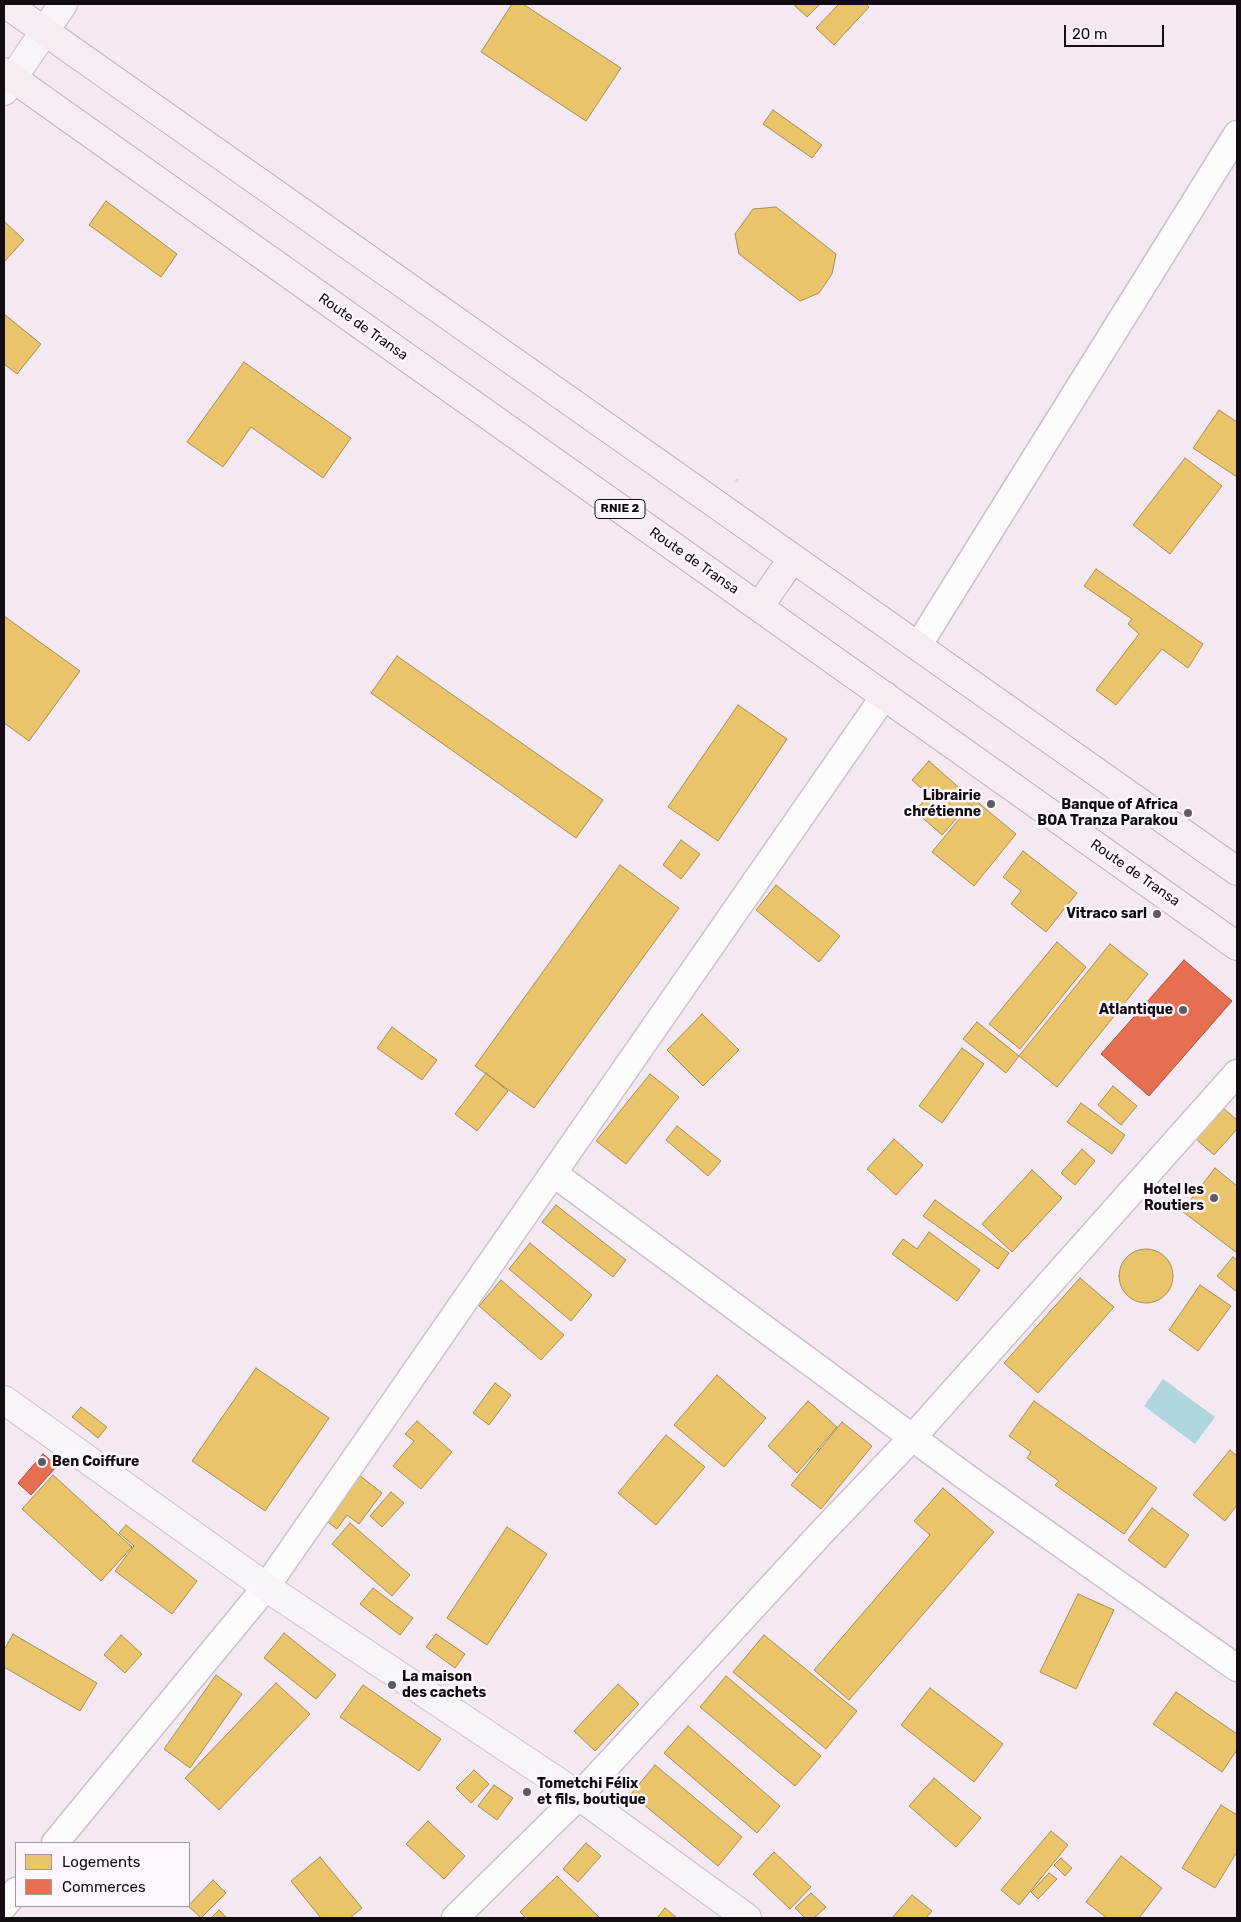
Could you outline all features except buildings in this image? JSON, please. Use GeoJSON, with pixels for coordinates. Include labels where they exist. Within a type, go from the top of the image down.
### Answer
{"type":"FeatureCollection","features":[{"type":"Feature","properties":{"kind":"main road"},"geometry":{"type":"LineString","coordinates":[[6,4],[1237,871]]}},
{"type":"Feature","properties":{"kind":"main road","name":"Route de Transa"},"geometry":{"type":"LineString","coordinates":[[7,80],[885,695],[1237,946]]}},
{"type":"Feature","properties":{"kind":"main road"},"geometry":{"type":"LineString","coordinates":[[759,607],[792,559]]}},
{"type":"Feature","properties":{"kind":"street"},"geometry":{"type":"LineString","coordinates":[[7,80],[63,4]]}},
{"type":"Feature","properties":{"kind":"street"},"geometry":{"type":"LineString","coordinates":[[918,646],[1236,137]]}},
{"type":"Feature","properties":{"kind":"street"},"geometry":{"type":"LineString","coordinates":[[56,1842],[266,1587],[885,695]]}},
{"type":"Feature","properties":{"kind":"street"},"geometry":{"type":"LineString","coordinates":[[455,1918],[578,1796],[823,1531],[913,1437],[1237,1073]]}},
{"type":"Feature","properties":{"kind":"street"},"geometry":{"type":"LineString","coordinates":[[553,1172],[966,1477],[1237,1668]]}},
{"type":"Feature","properties":{"kind":"street"},"geometry":{"type":"LineString","coordinates":[[4,1400],[266,1587],[578,1796],[747,1918]]}},
{"type":"Feature","properties":{"kind":"street"},"geometry":{"type":"LineString","coordinates":[[4,1906],[15,1892]]}},
{"type":"Feature","properties":{"kind":"water"},"geometry":{"type":"Polygon","coordinates":[[[1163,1379],[1215,1417],[1195,1444],[1144,1406],[1163,1379]]]}},
{"type":"Feature","properties":{"kind":"place","name":"Librairie chrétienne"},"geometry":{"type":"Point","coordinates":[991,804]}},
{"type":"Feature","properties":{"kind":"place","name":"Banque of Africa BOA Tranza Parakou"},"geometry":{"type":"Point","coordinates":[1188,813]}},
{"type":"Feature","properties":{"kind":"place","name":"Vitraco sarl"},"geometry":{"type":"Point","coordinates":[1157,914]}},
{"type":"Feature","properties":{"kind":"place","name":"Atlantique"},"geometry":{"type":"Point","coordinates":[1183,1010]}},
{"type":"Feature","properties":{"kind":"place","name":"Hotel les Routiers"},"geometry":{"type":"Point","coordinates":[1214,1198]}},
{"type":"Feature","properties":{"kind":"place","name":"Ben Coiffure"},"geometry":{"type":"Point","coordinates":[42,1462]}},
{"type":"Feature","properties":{"kind":"place","name":"La maison des cachets"},"geometry":{"type":"Point","coordinates":[392,1685]}},
{"type":"Feature","properties":{"kind":"place","name":"Tometchi Félix et fils, boutique"},"geometry":{"type":"Point","coordinates":[527,1792]}}]}
